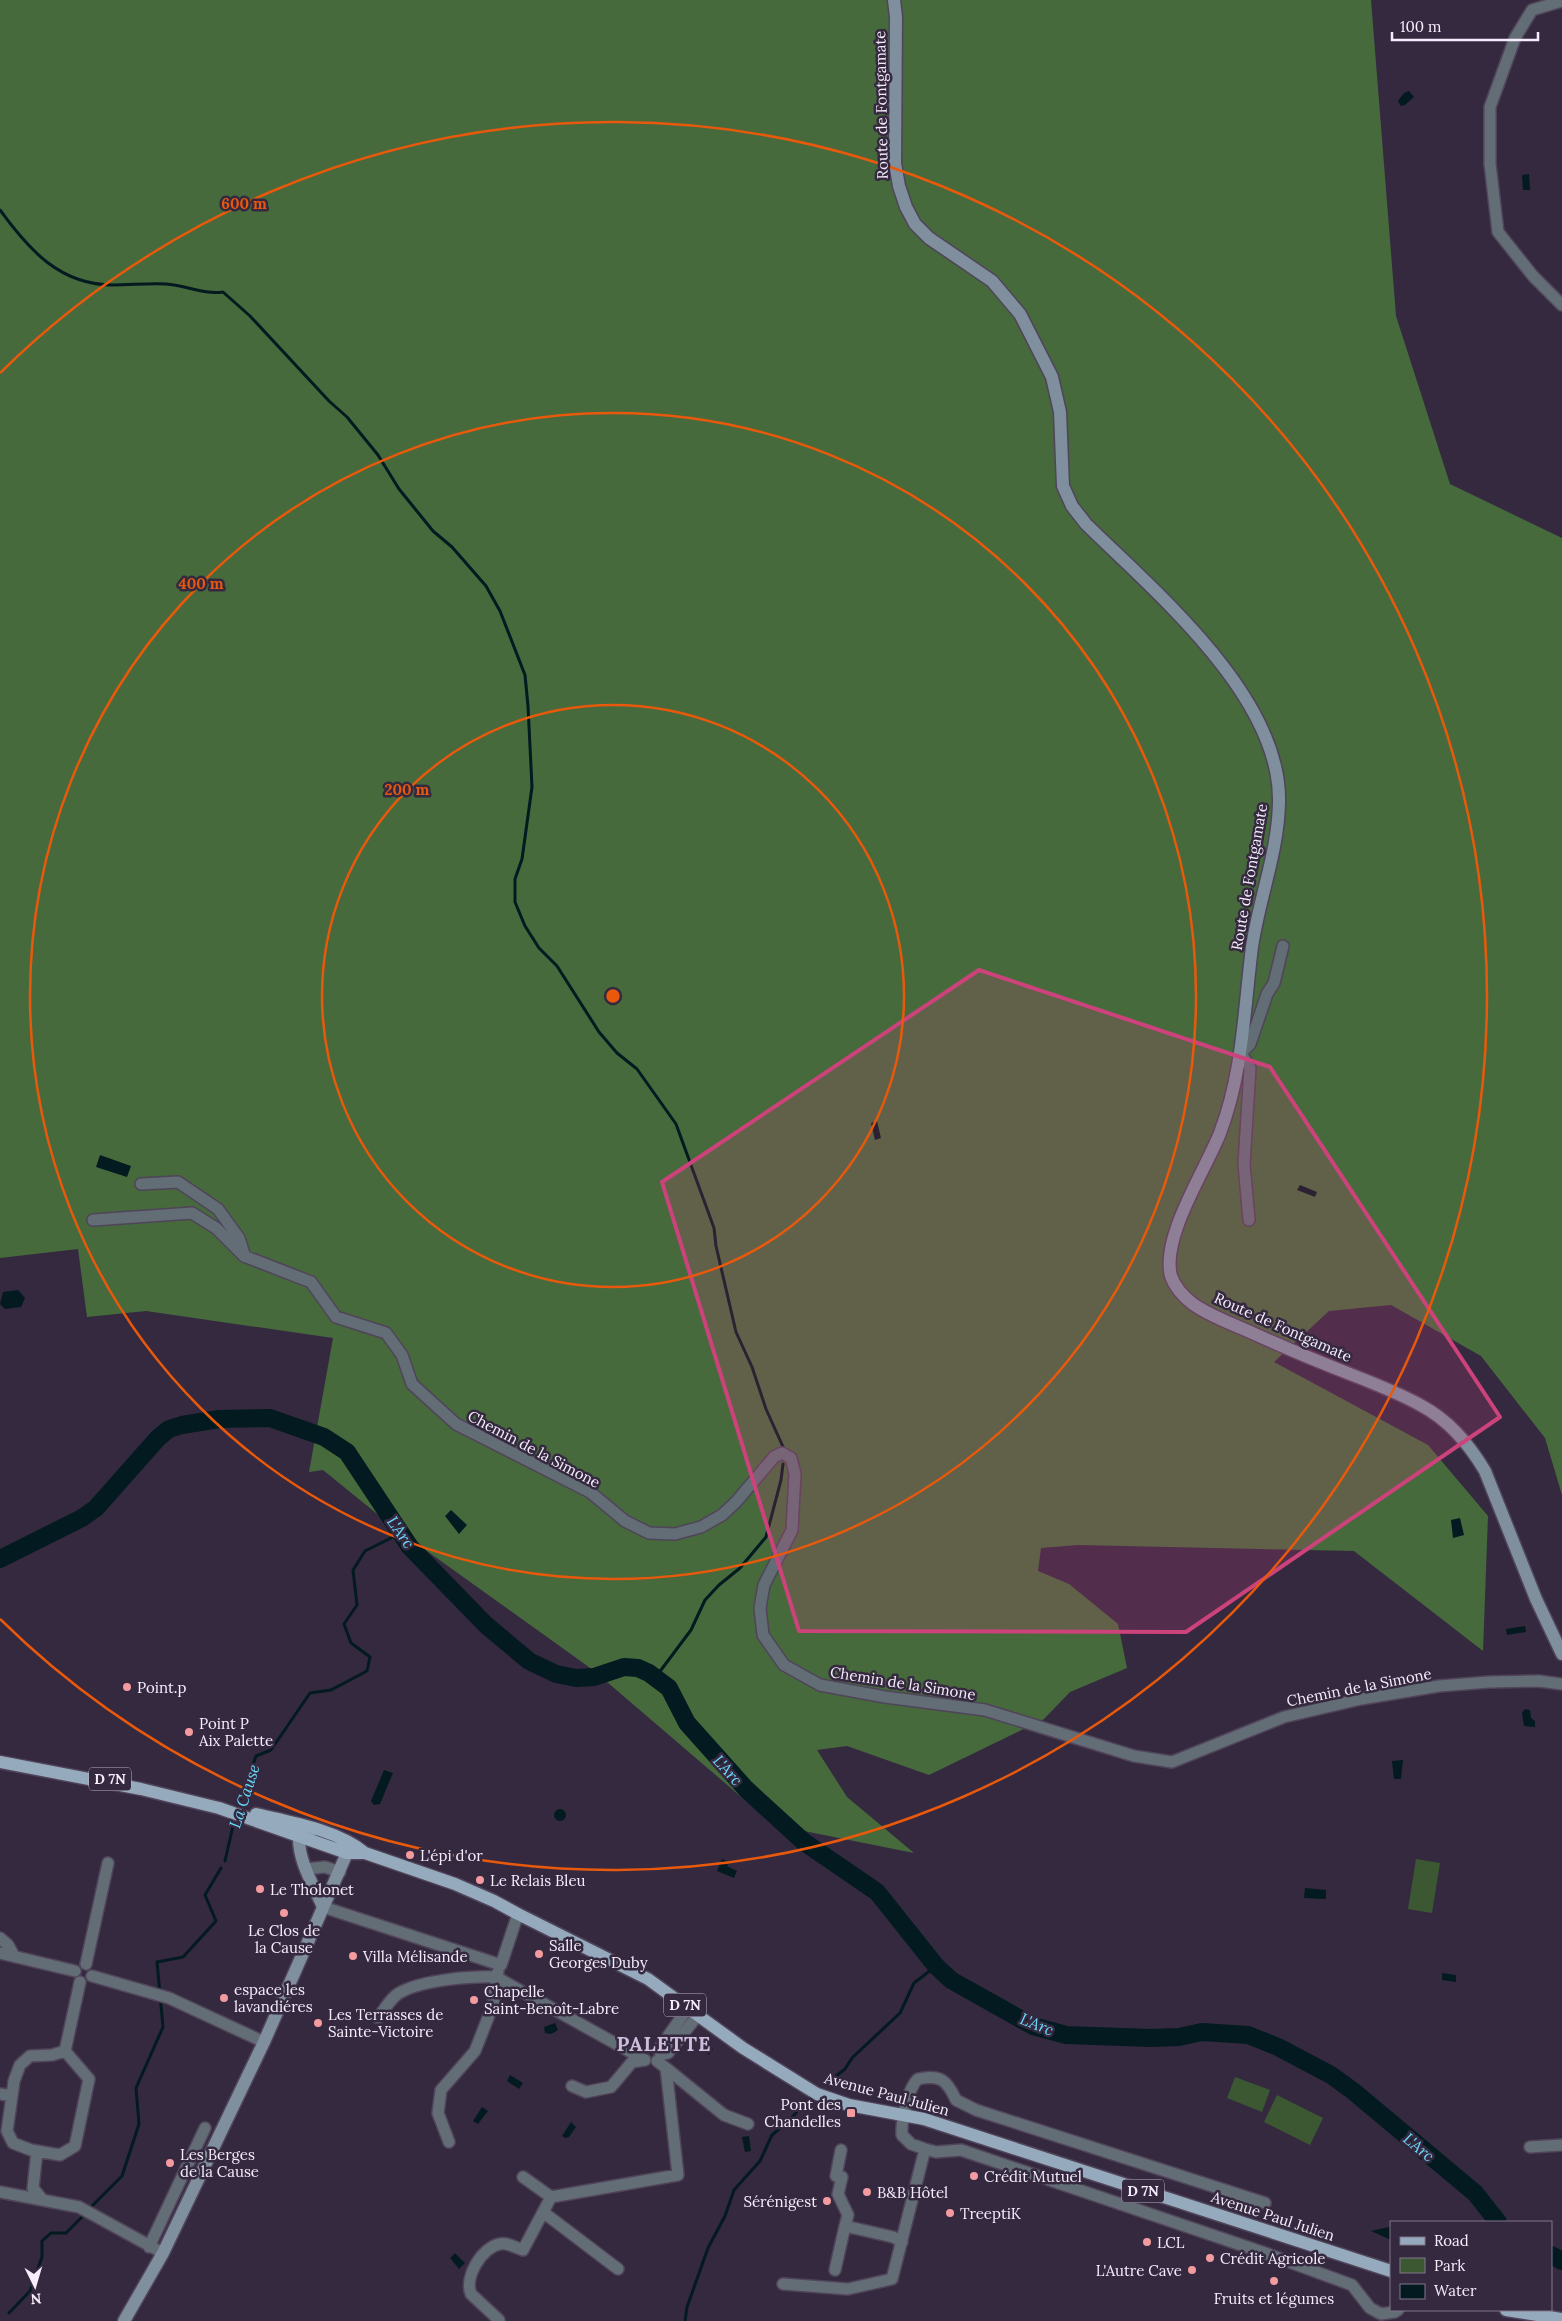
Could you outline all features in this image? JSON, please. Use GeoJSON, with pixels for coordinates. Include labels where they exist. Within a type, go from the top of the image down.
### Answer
{"type":"FeatureCollection","features":[{"type":"Feature","properties":{"kind":"main road","name":"Avenue Paul Julien"},"geometry":{"type":"LineString","coordinates":[[0,1757],[142,1784],[238,1812],[299,1838],[347,1845]]}},
{"type":"Feature","properties":{"kind":"main road","name":"Avenue Paul Julien"},"geometry":{"type":"LineString","coordinates":[[0,1762],[219,1806]]}},
{"type":"Feature","properties":{"kind":"main road","name":"Avenue Paul Julien"},"geometry":{"type":"LineString","coordinates":[[238,1812],[294,1823],[365,1853],[446,1880],[494,1901],[648,1979],[782,2074],[817,2094],[849,2104],[905,2114],[1281,2237],[1387,2268]]}},
{"type":"Feature","properties":{"kind":"main road"},"geometry":{"type":"LineString","coordinates":[[1512,2311],[1562,2319]]}},
{"type":"Feature","properties":{"kind":"street","name":"Route de Fontgamate"},"geometry":{"type":"LineString","coordinates":[[894,0],[896,17],[895,162],[898,186],[906,207],[915,224],[928,238],[992,281],[1020,314],[1052,377],[1058,397],[1063,486],[1072,506],[1086,524],[1204,643],[1227,672],[1251,709],[1273,756],[1278,780],[1279,804],[1276,830],[1252,945],[1241,1053],[1226,1116],[1207,1165],[1181,1216],[1171,1244],[1169,1262],[1172,1279],[1181,1293],[1213,1316],[1423,1406],[1460,1435],[1486,1471],[1536,1599],[1554,1641],[1562,1654]]}},
{"type":"Feature","properties":{"kind":"street"},"geometry":{"type":"LineString","coordinates":[[1562,1],[1532,10],[1515,38],[1490,107],[1490,164],[1498,232],[1533,276],[1562,305]]}},
{"type":"Feature","properties":{"kind":"street"},"geometry":{"type":"LineString","coordinates":[[1249,1220],[1244,1164],[1250,1068],[1241,1053],[1250,1044],[1267,994],[1274,983],[1283,946]]}},
{"type":"Feature","properties":{"kind":"street"},"geometry":{"type":"LineString","coordinates":[[141,1184],[178,1182],[218,1209],[240,1238],[244,1256]]}},
{"type":"Feature","properties":{"kind":"street","name":"Chemin de la Simone"},"geometry":{"type":"LineString","coordinates":[[93,1220],[192,1213],[216,1228],[244,1256],[311,1282],[336,1317],[386,1334],[402,1355],[412,1384],[456,1424],[590,1492],[625,1521],[649,1533],[675,1534],[701,1527],[722,1515],[736,1502],[774,1456],[782,1453],[790,1458],[795,1474],[792,1530],[764,1585],[760,1608],[763,1635],[784,1665],[820,1685],[885,1697],[985,1710],[1134,1756],[1172,1762],[1284,1717],[1361,1699],[1449,1685],[1539,1681],[1562,1684]]}},
{"type":"Feature","properties":{"kind":"street"},"geometry":{"type":"LineString","coordinates":[[299,1838],[299,1846],[306,1869],[324,1906],[501,1965]]}},
{"type":"Feature","properties":{"kind":"street"},"geometry":{"type":"LineString","coordinates":[[124,2321],[163,2254],[264,2042],[340,1872],[347,1845]]}},
{"type":"Feature","properties":{"kind":"street"},"geometry":{"type":"LineString","coordinates":[[86,1964],[108,1863]]}},
{"type":"Feature","properties":{"kind":"street"},"geometry":{"type":"LineString","coordinates":[[306,1869],[325,1867],[340,1872]]}},
{"type":"Feature","properties":{"kind":"street"},"geometry":{"type":"LineString","coordinates":[[450,2142],[438,2112],[441,2090],[475,2051],[493,2004],[496,1978],[518,1914]]}},
{"type":"Feature","properties":{"kind":"street"},"geometry":{"type":"LineString","coordinates":[[0,1938],[8,1945],[14,1956]]}},
{"type":"Feature","properties":{"kind":"street"},"geometry":{"type":"LineString","coordinates":[[0,1953],[75,1971]]}},
{"type":"Feature","properties":{"kind":"street"},"geometry":{"type":"LineString","coordinates":[[86,1964],[80,1965],[75,1971],[75,1978],[80,1982],[86,1982],[92,1976]]}},
{"type":"Feature","properties":{"kind":"street"},"geometry":{"type":"LineString","coordinates":[[86,1964],[90,1968],[92,1976]]}},
{"type":"Feature","properties":{"kind":"street"},"geometry":{"type":"LineString","coordinates":[[92,1976],[169,1998],[264,2042]]}},
{"type":"Feature","properties":{"kind":"street"},"geometry":{"type":"LineString","coordinates":[[378,2018],[399,1992],[451,1979],[496,1978],[645,2060]]}},
{"type":"Feature","properties":{"kind":"street"},"geometry":{"type":"LineString","coordinates":[[66,2050],[52,2055],[30,2056],[20,2065],[14,2080],[7,2131],[13,2143],[38,2151],[60,2155],[75,2146],[88,2079],[66,2050],[80,1982]]}},
{"type":"Feature","properties":{"kind":"street"},"geometry":{"type":"LineString","coordinates":[[524,2177],[551,2197],[678,2175],[659,2050],[693,2011]]}},
{"type":"Feature","properties":{"kind":"street"},"geometry":{"type":"LineString","coordinates":[[572,2086],[586,2092],[611,2088],[632,2062],[645,2060],[661,2061],[724,2115],[748,2124]]}},
{"type":"Feature","properties":{"kind":"street"},"geometry":{"type":"LineString","coordinates":[[1265,2203],[1118,2154],[976,2110],[956,2100],[949,2085],[937,2077],[918,2078],[910,2088],[902,2135],[911,2144],[936,2152],[960,2150],[1069,2186],[1352,2285],[1370,2308],[1381,2314],[1396,2311]]}},
{"type":"Feature","properties":{"kind":"street"},"geometry":{"type":"LineString","coordinates":[[0,2094],[12,2096]]}},
{"type":"Feature","properties":{"kind":"street"},"geometry":{"type":"LineString","coordinates":[[149,2247],[205,2128]]}},
{"type":"Feature","properties":{"kind":"street"},"geometry":{"type":"LineString","coordinates":[[1530,2147],[1562,2145]]}},
{"type":"Feature","properties":{"kind":"street"},"geometry":{"type":"LineString","coordinates":[[783,2284],[848,2289],[892,2279],[896,2272],[905,2222],[925,2149]]}},
{"type":"Feature","properties":{"kind":"street"},"geometry":{"type":"LineString","coordinates":[[835,2270],[848,2215],[838,2194],[842,2177],[836,2176],[841,2150]]}},
{"type":"Feature","properties":{"kind":"street"},"geometry":{"type":"LineString","coordinates":[[38,2151],[33,2188],[41,2198]]}},
{"type":"Feature","properties":{"kind":"street"},"geometry":{"type":"LineString","coordinates":[[194,2152],[208,2158]]}},
{"type":"Feature","properties":{"kind":"street"},"geometry":{"type":"LineString","coordinates":[[0,2192],[79,2206],[163,2254]]}},
{"type":"Feature","properties":{"kind":"street"},"geometry":{"type":"LineString","coordinates":[[499,2320],[471,2294],[470,2279],[474,2268],[489,2247],[502,2243],[523,2250],[551,2197]]}},
{"type":"Feature","properties":{"kind":"street"},"geometry":{"type":"LineString","coordinates":[[544,2212],[618,2269]]}},
{"type":"Feature","properties":{"kind":"street"},"geometry":{"type":"LineString","coordinates":[[845,2226],[892,2237],[902,2242]]}},
{"type":"Feature","properties":{"kind":"highlighted area"},"geometry":{"type":"Polygon","coordinates":[[[979,970],[1270,1067],[1500,1417],[1186,1632],[799,1631],[662,1182],[979,970]]]}},
{"type":"Feature","properties":{"kind":"green space"},"geometry":{"type":"Polygon","coordinates":[[[0,0],[1371,0],[1396,316],[1450,484],[1562,538],[1562,1495],[1545,1438],[1481,1356],[1391,1305],[1329,1311],[1274,1362],[1428,1445],[1488,1516],[1483,1651],[1354,1551],[1078,1545],[1041,1548],[1038,1571],[1069,1584],[1118,1624],[1127,1668],[1070,1692],[1044,1719],[929,1775],[847,1746],[817,1750],[847,1797],[914,1853],[774,1825],[593,1670],[392,1526],[323,1470],[309,1472],[333,1338],[146,1311],[87,1317],[78,1249],[0,1258],[0,0]]]}},
{"type":"Feature","properties":{"kind":"green space"},"geometry":{"type":"Polygon","coordinates":[[[1416,1859],[1440,1863],[1432,1913],[1408,1909],[1416,1859]]]}},
{"type":"Feature","properties":{"kind":"green space"},"geometry":{"type":"Polygon","coordinates":[[[1235,2077],[1270,2090],[1262,2112],[1227,2098],[1235,2077]]]}},
{"type":"Feature","properties":{"kind":"green space"},"geometry":{"type":"Polygon","coordinates":[[[1277,2095],[1323,2118],[1310,2145],[1264,2122],[1277,2095]]]}},
{"type":"Feature","properties":{"kind":"water"},"geometry":{"type":"Polygon","coordinates":[[[1409,91],[1414,97],[1401,106],[1398,101],[1404,93],[1409,91]]]}},
{"type":"Feature","properties":{"kind":"water"},"geometry":{"type":"Polygon","coordinates":[[[1529,174],[1530,190],[1523,190],[1522,175],[1529,174]]]}},
{"type":"Feature","properties":{"kind":"water"},"geometry":{"type":"Polygon","coordinates":[[[877,1121],[881,1138],[875,1140],[871,1123],[877,1121]]]}},
{"type":"Feature","properties":{"kind":"water"},"geometry":{"type":"Polygon","coordinates":[[[100,1155],[131,1166],[127,1177],[96,1167],[100,1155]]]}},
{"type":"Feature","properties":{"kind":"water"},"geometry":{"type":"Polygon","coordinates":[[[1300,1185],[1317,1192],[1315,1197],[1297,1190],[1300,1185]]]}},
{"type":"Feature","properties":{"kind":"water"},"geometry":{"type":"Polygon","coordinates":[[[18,1290],[25,1298],[21,1307],[5,1309],[0,1304],[3,1292],[18,1290]]]}},
{"type":"Feature","properties":{"kind":"water"},"geometry":{"type":"Polygon","coordinates":[[[451,1510],[467,1525],[459,1534],[445,1516],[451,1510]]]}},
{"type":"Feature","properties":{"kind":"water"},"geometry":{"type":"Polygon","coordinates":[[[1460,1518],[1464,1535],[1453,1538],[1451,1520],[1460,1518]]]}},
{"type":"Feature","properties":{"kind":"water"},"geometry":{"type":"Polygon","coordinates":[[[1525,1626],[1526,1632],[1507,1635],[1506,1629],[1525,1626]]]}},
{"type":"Feature","properties":{"kind":"water"},"geometry":{"type":"Polygon","coordinates":[[[1525,1709],[1530,1710],[1531,1718],[1535,1721],[1535,1727],[1524,1726],[1522,1713],[1525,1709]]]}},
{"type":"Feature","properties":{"kind":"water"},"geometry":{"type":"Polygon","coordinates":[[[1403,1760],[1401,1779],[1394,1779],[1392,1761],[1403,1760]]]}},
{"type":"Feature","properties":{"kind":"water"},"geometry":{"type":"Polygon","coordinates":[[[384,1770],[393,1773],[380,1804],[374,1805],[371,1801],[384,1770]]]}},
{"type":"Feature","properties":{"kind":"water"},"geometry":{"type":"Polygon","coordinates":[[[558,1809],[562,1809],[566,1815],[562,1821],[558,1821],[554,1817],[554,1813],[558,1809]]]}},
{"type":"Feature","properties":{"kind":"water"},"geometry":{"type":"Polygon","coordinates":[[[722,1859],[729,1862],[727,1866],[737,1871],[734,1878],[717,1871],[722,1859]]]}},
{"type":"Feature","properties":{"kind":"water"},"geometry":{"type":"Polygon","coordinates":[[[1305,1888],[1326,1890],[1326,1899],[1304,1898],[1305,1888]]]}},
{"type":"Feature","properties":{"kind":"water"},"geometry":{"type":"Polygon","coordinates":[[[1442,1973],[1456,1975],[1456,1982],[1442,1980],[1442,1973]]]}},
{"type":"Feature","properties":{"kind":"water"},"geometry":{"type":"Polygon","coordinates":[[[555,2023],[558,2030],[551,2034],[545,2033],[544,2027],[555,2023]]]}},
{"type":"Feature","properties":{"kind":"water"},"geometry":{"type":"Polygon","coordinates":[[[702,2041],[713,2049],[709,2055],[698,2047],[702,2041]]]}},
{"type":"Feature","properties":{"kind":"water"},"geometry":{"type":"Polygon","coordinates":[[[510,2075],[523,2083],[519,2089],[507,2081],[510,2075]]]}},
{"type":"Feature","properties":{"kind":"water"},"geometry":{"type":"Polygon","coordinates":[[[482,2107],[488,2111],[478,2124],[473,2121],[482,2107]]]}},
{"type":"Feature","properties":{"kind":"water"},"geometry":{"type":"Polygon","coordinates":[[[571,2122],[576,2127],[569,2137],[566,2138],[562,2136],[571,2122]]]}},
{"type":"Feature","properties":{"kind":"water"},"geometry":{"type":"Polygon","coordinates":[[[749,2136],[751,2151],[745,2152],[742,2137],[749,2136]]]}},
{"type":"Feature","properties":{"kind":"water"},"geometry":{"type":"Polygon","coordinates":[[[1389,2227],[1390,2240],[1371,2231],[1389,2227]]]}},
{"type":"Feature","properties":{"kind":"water"},"geometry":{"type":"Polygon","coordinates":[[[455,2253],[465,2263],[459,2269],[450,2258],[455,2253]]]}},
{"type":"Feature","properties":{"kind":"waterway"},"geometry":{"type":"LineString","coordinates":[[0,210],[22,239],[35,251],[62,272],[77,279],[113,285],[166,284],[216,293],[223,292],[250,316],[329,401],[347,417],[378,455],[399,489],[433,531],[452,547],[486,586],[500,611],[525,675],[528,706],[532,787],[522,859],[515,879],[515,902],[525,926],[539,948],[557,966],[599,1032],[617,1053],[637,1069],[676,1124],[714,1228],[716,1246],[736,1332],[752,1367],[766,1409],[784,1449]]}},
{"type":"Feature","properties":{"kind":"waterway","name":"L'Arc"},"geometry":{"type":"LineString","coordinates":[[0,1559],[82,1518],[96,1508],[158,1438],[169,1429],[219,1419],[270,1418],[324,1437],[347,1452],[410,1547],[486,1625],[529,1661],[556,1674],[576,1678],[594,1677],[624,1667],[638,1668],[649,1673],[669,1688],[687,1723],[746,1789],[804,1842],[877,1892],[936,1966],[951,1980],[1033,2026],[1066,2035],[1151,2038],[1179,2037],[1202,2032],[1248,2035],[1278,2047],[1331,2075],[1353,2091],[1475,2193],[1497,2221]]}},
{"type":"Feature","properties":{"kind":"waterway"},"geometry":{"type":"LineString","coordinates":[[655,1678],[691,1630],[705,1600],[719,1585],[740,1568],[766,1537],[781,1480],[783,1464]]}},
{"type":"Feature","properties":{"kind":"waterway","name":"La Cause"},"geometry":{"type":"LineString","coordinates":[[236,1811],[256,1756],[271,1750],[310,1693],[331,1690],[367,1671],[370,1657],[351,1643],[344,1624],[357,1605],[353,1570],[365,1551],[401,1533]]}},
{"type":"Feature","properties":{"kind":"waterway","name":"La Cause"},"geometry":{"type":"LineString","coordinates":[[225,1861],[235,1817]]}},
{"type":"Feature","properties":{"kind":"waterway","name":"La Cause"},"geometry":{"type":"LineString","coordinates":[[92,2206],[122,2176],[139,2124],[136,2088],[163,2027],[157,1962],[183,1957],[216,1921],[205,1895],[221,1868]]}},
{"type":"Feature","properties":{"kind":"waterway"},"geometry":{"type":"LineString","coordinates":[[836,2076],[845,2069],[852,2058],[900,2013],[914,1983],[936,1966]]}},
{"type":"Feature","properties":{"kind":"waterway"},"geometry":{"type":"LineString","coordinates":[[685,2321],[687,2307],[708,2248],[725,2216],[734,2190],[760,2161],[772,2135],[791,2119],[805,2101]]}},
{"type":"Feature","properties":{"kind":"waterway","name":"La Cause"},"geometry":{"type":"LineString","coordinates":[[9,2313],[30,2291],[42,2257],[42,2241],[51,2233],[66,2233],[82,2217]]}},
{"type":"Feature","properties":{"kind":"waterway","name":"L'Arc"},"geometry":{"type":"LineString","coordinates":[[1552,2256],[1562,2261]]}},
{"type":"Feature","properties":{"kind":"place","name":"Point.p"},"geometry":{"type":"Point","coordinates":[127,1687]}},
{"type":"Feature","properties":{"kind":"place","name":"Point P Aix Palette"},"geometry":{"type":"Point","coordinates":[189,1732]}},
{"type":"Feature","properties":{"kind":"place","name":"L'épi d'or"},"geometry":{"type":"Point","coordinates":[410,1855]}},
{"type":"Feature","properties":{"kind":"place","name":"Le Relais Bleu"},"geometry":{"type":"Point","coordinates":[480,1880]}},
{"type":"Feature","properties":{"kind":"place","name":"Le Tholonet"},"geometry":{"type":"Point","coordinates":[260,1889]}},
{"type":"Feature","properties":{"kind":"place","name":"Le Clos de la Cause"},"geometry":{"type":"Point","coordinates":[284,1913]}},
{"type":"Feature","properties":{"kind":"place","name":"Salle Georges Duby"},"geometry":{"type":"Point","coordinates":[539,1954]}},
{"type":"Feature","properties":{"kind":"place","name":"Villa Mélisande"},"geometry":{"type":"Point","coordinates":[353,1956]}},
{"type":"Feature","properties":{"kind":"place","name":"espace les lavandiéres"},"geometry":{"type":"Point","coordinates":[224,1998]}},
{"type":"Feature","properties":{"kind":"place","name":"Chapelle Saint-Benoît-Labre"},"geometry":{"type":"Point","coordinates":[474,2000]}},
{"type":"Feature","properties":{"kind":"place","name":"Les Terrasses de Sainte-Victoire"},"geometry":{"type":"Point","coordinates":[318,2023]}},
{"type":"Feature","properties":{"kind":"place","name":"Pont des Chandelles"},"geometry":{"type":"Point","coordinates":[851,2113]}},
{"type":"Feature","properties":{"kind":"place","name":"Les Berges de la Cause"},"geometry":{"type":"Point","coordinates":[170,2163]}},
{"type":"Feature","properties":{"kind":"place","name":"Crédit Mutuel"},"geometry":{"type":"Point","coordinates":[974,2176]}},
{"type":"Feature","properties":{"kind":"place","name":"B&B Hôtel"},"geometry":{"type":"Point","coordinates":[867,2192]}},
{"type":"Feature","properties":{"kind":"place","name":"Sérénigest"},"geometry":{"type":"Point","coordinates":[827,2201]}},
{"type":"Feature","properties":{"kind":"place","name":"TreeptiK"},"geometry":{"type":"Point","coordinates":[950,2213]}},
{"type":"Feature","properties":{"kind":"place","name":"LCL"},"geometry":{"type":"Point","coordinates":[1147,2242]}},
{"type":"Feature","properties":{"kind":"place","name":"Crédit Agricole"},"geometry":{"type":"Point","coordinates":[1210,2258]}},
{"type":"Feature","properties":{"kind":"place","name":"L'Autre Cave"},"geometry":{"type":"Point","coordinates":[1192,2270]}},
{"type":"Feature","properties":{"kind":"place","name":"Fruits et légumes"},"geometry":{"type":"Point","coordinates":[1274,2281]}},
{"type":"Feature","properties":{"kind":"district","name":"PALETTE"},"geometry":{"type":"Point","coordinates":[664,2043]}}]}
